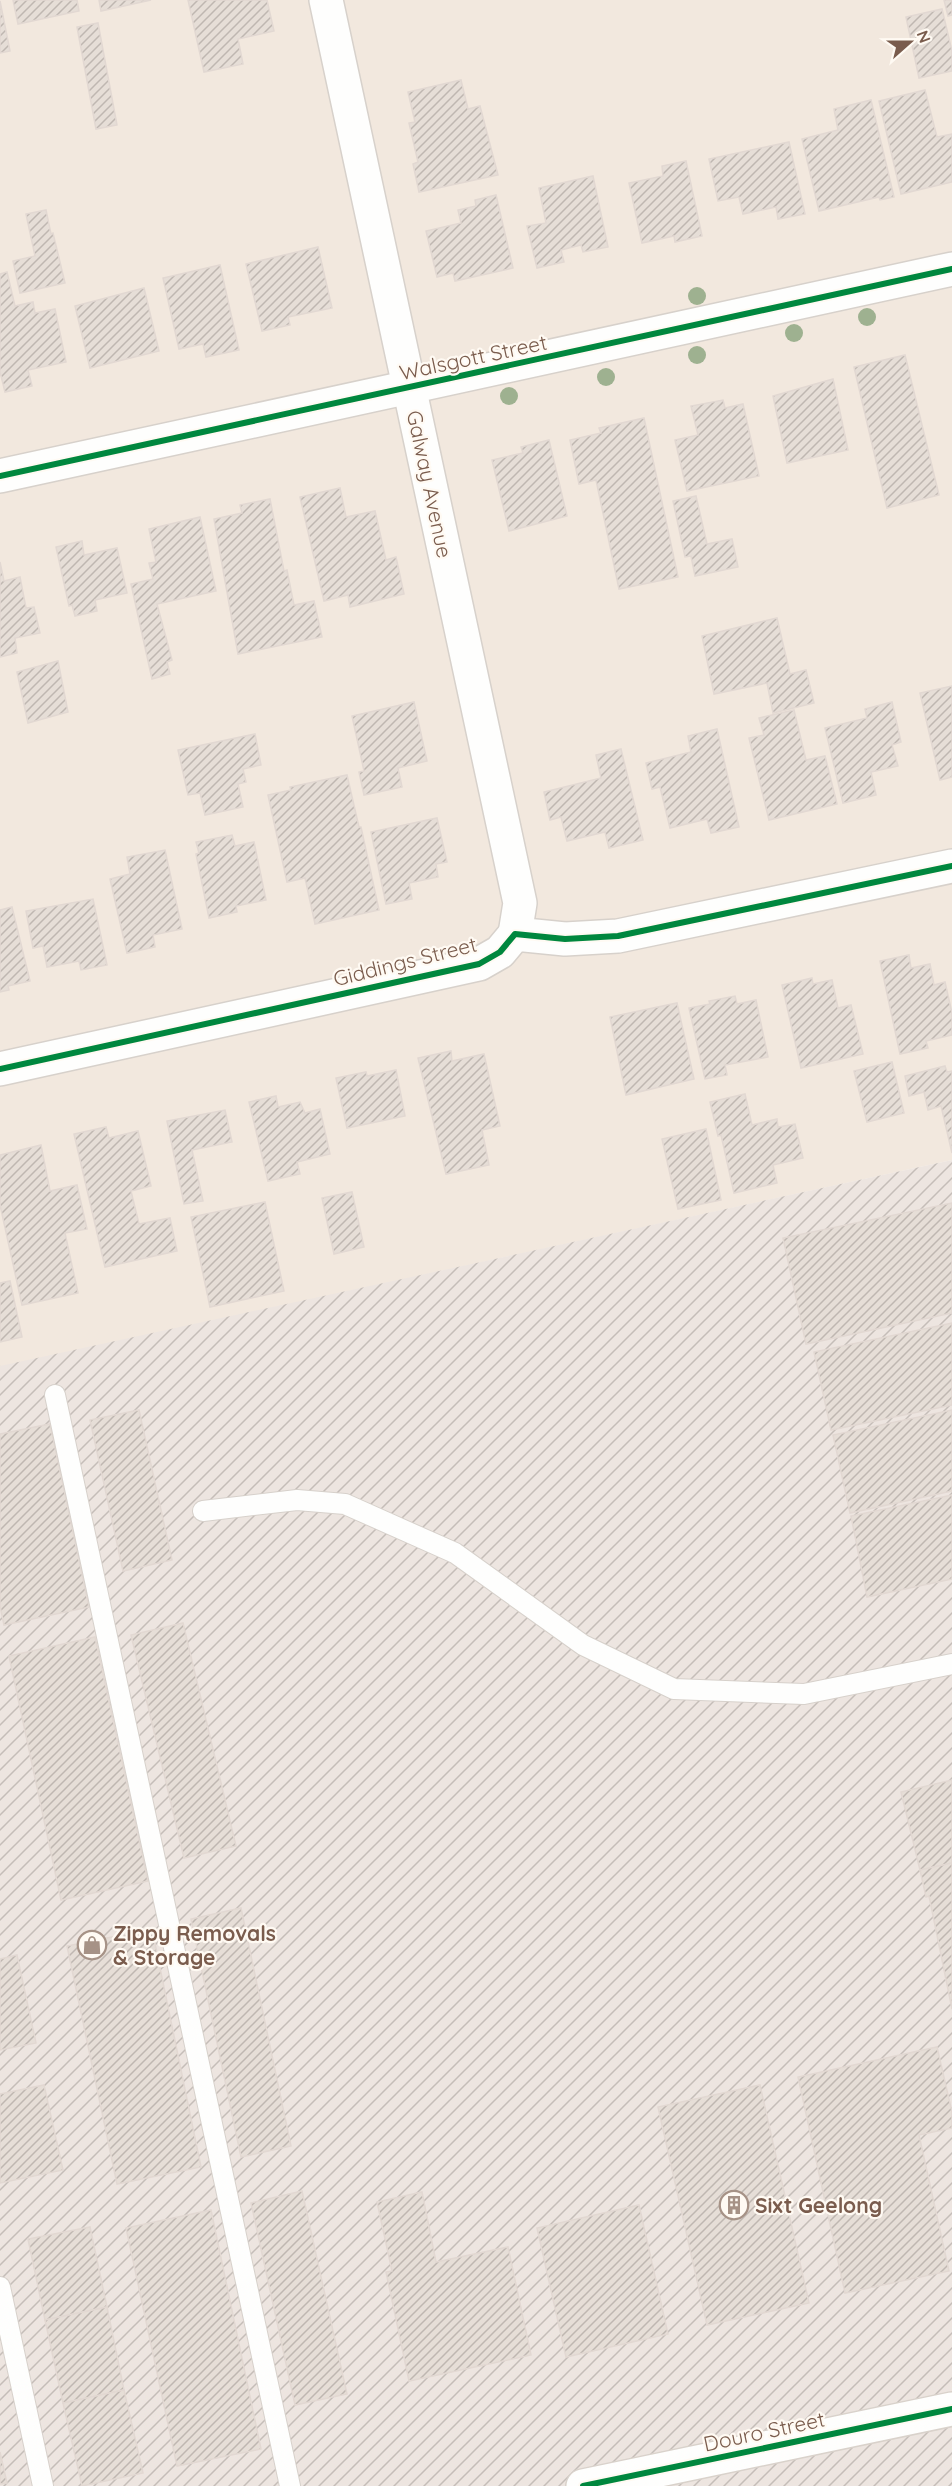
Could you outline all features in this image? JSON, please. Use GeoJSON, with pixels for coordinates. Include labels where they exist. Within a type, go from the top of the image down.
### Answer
{"type":"FeatureCollection","features":[{"type":"Feature","properties":{"kind":"street","name":"Galway Avenue"},"geometry":{"type":"LineString","coordinates":[[326,0],[520,903],[515,934]]}},
{"type":"Feature","properties":{"kind":"street","name":"Walsgott Street"},"geometry":{"type":"LineString","coordinates":[[0,476],[952,269]]}},
{"type":"Feature","properties":{"kind":"street"},"geometry":{"type":"LineString","coordinates":[[515,934],[565,939],[618,936],[952,866]]}},
{"type":"Feature","properties":{"kind":"street","name":"Giddings Street"},"geometry":{"type":"LineString","coordinates":[[0,1069],[479,964],[500,952],[515,934]]}},
{"type":"Feature","properties":{"kind":"street","name":"Douro Street"},"geometry":{"type":"LineString","coordinates":[[583,2486],[952,2409]]}},
{"type":"Feature","properties":{"kind":"lane"},"geometry":{"type":"LineString","coordinates":[[55,1395],[290,2486]]}},
{"type":"Feature","properties":{"kind":"lane"},"geometry":{"type":"LineString","coordinates":[[202,1511],[297,1500],[345,1504],[455,1553],[583,1645],[674,1689],[804,1694],[952,1664]]}},
{"type":"Feature","properties":{"kind":"lane"},"geometry":{"type":"LineString","coordinates":[[0,2288],[43,2486]]}},
{"type":"Feature","properties":{"kind":"shaded area"},"geometry":{"type":"Polygon","coordinates":[[[0,0],[952,0],[952,1160],[0,1367],[0,0]]]}},
{"type":"Feature","properties":{"kind":"shaded area"},"geometry":{"type":"Polygon","coordinates":[[[952,1160],[952,2486],[0,2486],[0,1366],[952,1160]]]}},
{"type":"Feature","properties":{"kind":"building"},"geometry":{"type":"Polygon","coordinates":[[[13,0],[77,0],[79,11],[18,24],[13,0]]]}},
{"type":"Feature","properties":{"kind":"building"},"geometry":{"type":"Polygon","coordinates":[[[99,0],[151,0],[101,11],[99,0]]]}},
{"type":"Feature","properties":{"kind":"building"},"geometry":{"type":"Polygon","coordinates":[[[188,0],[267,0],[274,31],[238,39],[243,64],[204,72],[188,0]]]}},
{"type":"Feature","properties":{"kind":"building"},"geometry":{"type":"Polygon","coordinates":[[[944,0],[952,0],[952,15],[948,16],[944,0]]]}},
{"type":"Feature","properties":{"kind":"building"},"geometry":{"type":"Polygon","coordinates":[[[0,1],[10,51],[0,53],[0,1]]]}},
{"type":"Feature","properties":{"kind":"building"},"geometry":{"type":"Polygon","coordinates":[[[942,9],[952,51],[952,71],[919,78],[906,17],[942,9]]]}},
{"type":"Feature","properties":{"kind":"building"},"geometry":{"type":"Polygon","coordinates":[[[98,23],[117,125],[96,129],[77,27],[98,23]]]}},
{"type":"Feature","properties":{"kind":"building"},"geometry":{"type":"Polygon","coordinates":[[[461,80],[468,109],[480,106],[498,175],[419,192],[413,164],[418,162],[409,123],[415,122],[408,92],[461,80]]]}},
{"type":"Feature","properties":{"kind":"building"},"geometry":{"type":"Polygon","coordinates":[[[925,90],[937,137],[952,134],[952,182],[901,194],[879,101],[925,90]]]}},
{"type":"Feature","properties":{"kind":"building"},"geometry":{"type":"Polygon","coordinates":[[[871,100],[894,197],[880,200],[879,197],[819,211],[802,139],[838,130],[834,109],[871,100]]]}},
{"type":"Feature","properties":{"kind":"building"},"geometry":{"type":"Polygon","coordinates":[[[789,142],[805,214],[778,219],[776,207],[743,214],[739,197],[718,201],[709,159],[789,142]]]}},
{"type":"Feature","properties":{"kind":"building"},"geometry":{"type":"Polygon","coordinates":[[[686,161],[702,236],[675,242],[674,236],[642,243],[629,183],[663,176],[662,166],[686,161]]]}},
{"type":"Feature","properties":{"kind":"building"},"geometry":{"type":"Polygon","coordinates":[[[593,176],[608,247],[583,252],[581,245],[561,250],[564,262],[537,268],[527,226],[546,223],[539,188],[593,176]]]}},
{"type":"Feature","properties":{"kind":"building"},"geometry":{"type":"Polygon","coordinates":[[[496,195],[513,268],[455,281],[453,273],[437,277],[426,231],[461,223],[458,210],[476,206],[475,200],[496,195]]]}},
{"type":"Feature","properties":{"kind":"building"},"geometry":{"type":"Polygon","coordinates":[[[46,210],[65,283],[20,293],[13,261],[35,256],[26,214],[46,210]]]}},
{"type":"Feature","properties":{"kind":"building"},"geometry":{"type":"Polygon","coordinates":[[[318,247],[332,308],[288,317],[290,325],[262,331],[246,264],[318,247]]]}},
{"type":"Feature","properties":{"kind":"building"},"geometry":{"type":"Polygon","coordinates":[[[220,265],[239,350],[206,357],[203,344],[179,349],[163,278],[220,265]]]}},
{"type":"Feature","properties":{"kind":"building"},"geometry":{"type":"Polygon","coordinates":[[[7,272],[15,306],[33,302],[35,313],[55,309],[66,362],[28,370],[32,386],[5,392],[0,372],[0,274],[7,272]]]}},
{"type":"Feature","properties":{"kind":"building"},"geometry":{"type":"Polygon","coordinates":[[[144,288],[159,351],[90,368],[75,306],[144,288]]]}},
{"type":"Feature","properties":{"kind":"building"},"geometry":{"type":"Polygon","coordinates":[[[905,355],[939,495],[887,508],[854,367],[905,355]]]}},
{"type":"Feature","properties":{"kind":"building"},"geometry":{"type":"Polygon","coordinates":[[[833,379],[848,450],[787,463],[773,396],[833,379]]]}},
{"type":"Feature","properties":{"kind":"building"},"geometry":{"type":"Polygon","coordinates":[[[723,400],[725,408],[743,404],[759,476],[687,491],[675,440],[698,435],[691,406],[723,400]]]}},
{"type":"Feature","properties":{"kind":"building"},"geometry":{"type":"Polygon","coordinates":[[[644,418],[678,577],[619,589],[596,480],[579,484],[570,440],[601,433],[599,428],[644,418]]]}},
{"type":"Feature","properties":{"kind":"building"},"geometry":{"type":"Polygon","coordinates":[[[549,440],[567,516],[509,531],[492,460],[523,453],[521,447],[549,440]]]}},
{"type":"Feature","properties":{"kind":"building"},"geometry":{"type":"Polygon","coordinates":[[[340,488],[346,517],[375,511],[386,560],[396,557],[404,594],[350,607],[348,595],[324,601],[300,497],[340,488]]]}},
{"type":"Feature","properties":{"kind":"building"},"geometry":{"type":"Polygon","coordinates":[[[696,496],[707,544],[732,539],[738,567],[695,576],[691,556],[685,557],[673,501],[696,496]]]}},
{"type":"Feature","properties":{"kind":"building"},"geometry":{"type":"Polygon","coordinates":[[[270,499],[284,571],[287,570],[294,605],[314,601],[322,637],[238,654],[214,519],[242,513],[240,505],[270,499]]]}},
{"type":"Feature","properties":{"kind":"building"},"geometry":{"type":"Polygon","coordinates":[[[200,517],[216,591],[157,604],[172,660],[167,662],[170,674],[152,679],[131,584],[153,579],[149,563],[156,562],[149,529],[200,517]]]}},
{"type":"Feature","properties":{"kind":"building"},"geometry":{"type":"Polygon","coordinates":[[[82,541],[84,555],[117,548],[127,593],[95,600],[97,611],[75,616],[72,605],[69,606],[56,547],[82,541]]]}},
{"type":"Feature","properties":{"kind":"building"},"geometry":{"type":"Polygon","coordinates":[[[0,562],[4,581],[20,577],[26,608],[34,607],[40,633],[15,638],[17,653],[0,657],[0,562]]]}},
{"type":"Feature","properties":{"kind":"building"},"geometry":{"type":"Polygon","coordinates":[[[777,618],[790,674],[806,670],[814,703],[773,713],[767,683],[714,694],[702,636],[777,618]]]}},
{"type":"Feature","properties":{"kind":"building"},"geometry":{"type":"Polygon","coordinates":[[[58,661],[68,712],[28,723],[17,672],[58,661]]]}},
{"type":"Feature","properties":{"kind":"building"},"geometry":{"type":"Polygon","coordinates":[[[952,686],[952,777],[940,780],[920,693],[952,686]]]}},
{"type":"Feature","properties":{"kind":"building"},"geometry":{"type":"Polygon","coordinates":[[[414,702],[427,761],[398,768],[402,787],[364,795],[359,772],[364,771],[352,716],[414,702]]]}},
{"type":"Feature","properties":{"kind":"building"},"geometry":{"type":"Polygon","coordinates":[[[892,702],[901,742],[892,745],[898,766],[871,772],[876,795],[843,803],[825,728],[867,718],[865,709],[892,702]]]}},
{"type":"Feature","properties":{"kind":"building"},"geometry":{"type":"Polygon","coordinates":[[[794,710],[806,760],[825,756],[837,804],[769,820],[749,738],[764,735],[759,718],[794,710]]]}},
{"type":"Feature","properties":{"kind":"building"},"geometry":{"type":"Polygon","coordinates":[[[717,729],[739,827],[711,833],[707,819],[670,828],[660,787],[652,789],[646,763],[691,752],[688,736],[717,729]]]}},
{"type":"Feature","properties":{"kind":"building"},"geometry":{"type":"Polygon","coordinates":[[[255,734],[261,765],[243,769],[246,782],[238,784],[243,807],[205,815],[200,793],[188,795],[178,750],[255,734]]]}},
{"type":"Feature","properties":{"kind":"building"},"geometry":{"type":"Polygon","coordinates":[[[621,749],[643,840],[609,848],[605,832],[567,841],[561,817],[550,820],[544,792],[601,778],[596,755],[621,749]]]}},
{"type":"Feature","properties":{"kind":"building"},"geometry":{"type":"Polygon","coordinates":[[[347,775],[379,910],[315,924],[305,878],[287,882],[268,795],[291,790],[290,787],[347,775]]]}},
{"type":"Feature","properties":{"kind":"building"},"geometry":{"type":"Polygon","coordinates":[[[437,818],[447,862],[436,864],[438,877],[409,883],[412,899],[386,904],[371,832],[437,818]]]}},
{"type":"Feature","properties":{"kind":"building"},"geometry":{"type":"Polygon","coordinates":[[[232,835],[235,846],[254,842],[266,900],[236,906],[237,912],[209,918],[196,854],[199,853],[196,842],[232,835]]]}},
{"type":"Feature","properties":{"kind":"building"},"geometry":{"type":"Polygon","coordinates":[[[165,850],[182,929],[153,935],[155,947],[127,953],[110,879],[130,874],[127,857],[165,850]]]}},
{"type":"Feature","properties":{"kind":"building"},"geometry":{"type":"Polygon","coordinates":[[[93,899],[107,965],[81,970],[79,961],[47,967],[43,946],[33,948],[26,911],[93,899]]]}},
{"type":"Feature","properties":{"kind":"building"},"geometry":{"type":"Polygon","coordinates":[[[12,907],[30,981],[8,986],[9,990],[0,992],[0,910],[12,907]]]}},
{"type":"Feature","properties":{"kind":"building"},"geometry":{"type":"Polygon","coordinates":[[[909,955],[911,968],[930,964],[934,985],[945,982],[952,1013],[952,1035],[926,1041],[928,1048],[900,1054],[880,961],[909,955]]]}},
{"type":"Feature","properties":{"kind":"building"},"geometry":{"type":"Polygon","coordinates":[[[812,978],[813,984],[832,980],[838,1008],[851,1005],[863,1054],[801,1068],[782,985],[812,978]]]}},
{"type":"Feature","properties":{"kind":"building"},"geometry":{"type":"Polygon","coordinates":[[[735,996],[737,1004],[756,1000],[768,1057],[725,1065],[727,1075],[705,1079],[689,1008],[735,996]]]}},
{"type":"Feature","properties":{"kind":"building"},"geometry":{"type":"Polygon","coordinates":[[[677,1003],[694,1079],[626,1095],[610,1017],[677,1003]]]}},
{"type":"Feature","properties":{"kind":"building"},"geometry":{"type":"Polygon","coordinates":[[[451,1051],[452,1061],[484,1054],[500,1126],[482,1130],[489,1165],[446,1174],[418,1058],[451,1051]]]}},
{"type":"Feature","properties":{"kind":"building"},"geometry":{"type":"Polygon","coordinates":[[[892,1062],[904,1113],[867,1122],[854,1071],[892,1062]]]}},
{"type":"Feature","properties":{"kind":"building"},"geometry":{"type":"Polygon","coordinates":[[[945,1066],[947,1072],[952,1071],[952,1153],[941,1106],[928,1110],[924,1092],[909,1096],[905,1076],[945,1066]]]}},
{"type":"Feature","properties":{"kind":"building"},"geometry":{"type":"Polygon","coordinates":[[[396,1070],[405,1116],[347,1128],[336,1078],[366,1072],[367,1076],[396,1070]]]}},
{"type":"Feature","properties":{"kind":"building"},"geometry":{"type":"Polygon","coordinates":[[[745,1094],[752,1125],[777,1119],[778,1127],[795,1124],[803,1158],[773,1165],[777,1183],[734,1193],[721,1135],[718,1136],[710,1102],[745,1094]]]}},
{"type":"Feature","properties":{"kind":"building"},"geometry":{"type":"Polygon","coordinates":[[[276,1096],[278,1107],[300,1102],[305,1113],[320,1109],[330,1154],[297,1162],[300,1174],[268,1181],[249,1102],[276,1096]]]}},
{"type":"Feature","properties":{"kind":"building"},"geometry":{"type":"Polygon","coordinates":[[[225,1110],[232,1142],[192,1150],[203,1201],[184,1204],[167,1121],[225,1110]]]}},
{"type":"Feature","properties":{"kind":"building"},"geometry":{"type":"Polygon","coordinates":[[[106,1127],[109,1138],[138,1131],[151,1186],[131,1191],[139,1224],[170,1218],[177,1251],[105,1267],[74,1134],[106,1127]]]}},
{"type":"Feature","properties":{"kind":"building"},"geometry":{"type":"Polygon","coordinates":[[[706,1129],[721,1200],[678,1209],[662,1139],[706,1129]]]}},
{"type":"Feature","properties":{"kind":"building"},"geometry":{"type":"Polygon","coordinates":[[[41,1145],[50,1191],[77,1185],[87,1229],[65,1233],[78,1293],[22,1305],[0,1205],[0,1155],[41,1145]]]}},
{"type":"Feature","properties":{"kind":"building"},"geometry":{"type":"Polygon","coordinates":[[[352,1192],[364,1247],[334,1254],[322,1198],[352,1192]]]}},
{"type":"Feature","properties":{"kind":"building"},"geometry":{"type":"Polygon","coordinates":[[[265,1202],[284,1291],[210,1307],[191,1217],[265,1202]]]}},
{"type":"Feature","properties":{"kind":"building"},"geometry":{"type":"Polygon","coordinates":[[[952,1203],[952,1313],[806,1344],[783,1238],[952,1203]]]}},
{"type":"Feature","properties":{"kind":"building"},"geometry":{"type":"Polygon","coordinates":[[[10,1281],[22,1337],[0,1342],[0,1283],[10,1281]]]}},
{"type":"Feature","properties":{"kind":"building"},"geometry":{"type":"Polygon","coordinates":[[[952,1323],[952,1405],[831,1430],[814,1352],[952,1323]]]}},
{"type":"Feature","properties":{"kind":"building"},"geometry":{"type":"Polygon","coordinates":[[[139,1410],[172,1560],[123,1571],[90,1420],[139,1410]]]}},
{"type":"Feature","properties":{"kind":"building"},"geometry":{"type":"Polygon","coordinates":[[[952,1410],[952,1491],[850,1513],[833,1435],[952,1410]]]}},
{"type":"Feature","properties":{"kind":"building"},"geometry":{"type":"Polygon","coordinates":[[[50,1424],[89,1607],[4,1625],[0,1606],[0,1434],[50,1424]]]}},
{"type":"Feature","properties":{"kind":"building"},"geometry":{"type":"Polygon","coordinates":[[[952,1495],[952,1579],[867,1597],[851,1516],[952,1495]]]}},
{"type":"Feature","properties":{"kind":"building"},"geometry":{"type":"Polygon","coordinates":[[[183,1623],[236,1846],[184,1858],[131,1635],[183,1623]]]}},
{"type":"Feature","properties":{"kind":"building"},"geometry":{"type":"Polygon","coordinates":[[[95,1637],[148,1881],[61,1900],[9,1656],[95,1637]]]}},
{"type":"Feature","properties":{"kind":"building"},"geometry":{"type":"Polygon","coordinates":[[[952,1780],[952,1863],[920,1870],[901,1792],[952,1780]]]}},
{"type":"Feature","properties":{"kind":"building"},"geometry":{"type":"Polygon","coordinates":[[[952,1863],[952,2009],[929,1896],[926,1897],[920,1870],[952,1863]]]}},
{"type":"Feature","properties":{"kind":"building"},"geometry":{"type":"Polygon","coordinates":[[[241,1908],[291,2146],[241,2157],[191,1919],[241,1908]]]}},
{"type":"Feature","properties":{"kind":"building"},"geometry":{"type":"Polygon","coordinates":[[[152,1929],[201,2167],[117,2184],[67,1946],[152,1929]]]}},
{"type":"Feature","properties":{"kind":"building"},"geometry":{"type":"Polygon","coordinates":[[[17,1955],[36,2043],[0,2050],[0,1959],[17,1955]]]}},
{"type":"Feature","properties":{"kind":"building"},"geometry":{"type":"Polygon","coordinates":[[[937,2047],[952,2112],[952,2128],[919,2135],[949,2271],[845,2293],[798,2077],[937,2047]]]}},
{"type":"Feature","properties":{"kind":"building"},"geometry":{"type":"Polygon","coordinates":[[[44,2085],[63,2170],[0,2183],[0,2094],[44,2085]]]}},
{"type":"Feature","properties":{"kind":"building","name":"Sixt Geelong"},"geometry":{"type":"Polygon","coordinates":[[[760,2085],[809,2303],[707,2325],[658,2107],[760,2085]]]}},
{"type":"Feature","properties":{"kind":"building"},"geometry":{"type":"Polygon","coordinates":[[[302,2191],[347,2394],[295,2405],[251,2203],[302,2191]]]}},
{"type":"Feature","properties":{"kind":"building"},"geometry":{"type":"Polygon","coordinates":[[[422,2192],[436,2262],[508,2247],[531,2355],[409,2381],[386,2272],[392,2271],[377,2202],[422,2192]]]}},
{"type":"Feature","properties":{"kind":"building"},"geometry":{"type":"Polygon","coordinates":[[[639,2205],[668,2334],[566,2357],[537,2228],[639,2205]]]}},
{"type":"Feature","properties":{"kind":"building"},"geometry":{"type":"Polygon","coordinates":[[[211,2210],[261,2449],[177,2466],[126,2228],[211,2210]]]}},
{"type":"Feature","properties":{"kind":"building"},"geometry":{"type":"Polygon","coordinates":[[[90,2227],[107,2307],[45,2320],[28,2239],[90,2227]]]}},
{"type":"Feature","properties":{"kind":"building"},"geometry":{"type":"Polygon","coordinates":[[[107,2307],[124,2390],[63,2403],[45,2320],[107,2307]]]}},
{"type":"Feature","properties":{"kind":"building"},"geometry":{"type":"Polygon","coordinates":[[[124,2390],[143,2473],[82,2486],[63,2403],[124,2390]]]}},
{"type":"Feature","properties":{"kind":"building"},"geometry":{"type":"Polygon","coordinates":[[[0,2452],[7,2483],[0,2484],[0,2452]]]}},
{"type":"Feature","properties":{"kind":"cycle path"},"geometry":{"type":"LineString","coordinates":[[0,476],[952,269]]}},
{"type":"Feature","properties":{"kind":"cycle path"},"geometry":{"type":"LineString","coordinates":[[0,1069],[479,964],[500,952],[515,934],[565,939],[618,936],[952,866]]}},
{"type":"Feature","properties":{"kind":"cycle path"},"geometry":{"type":"LineString","coordinates":[[583,2486],[952,2409]]}},
{"type":"Feature","properties":{"kind":"place","name":"Zippy Removals & Storage"},"geometry":{"type":"Point","coordinates":[92,1945]}},
{"type":"Feature","properties":{"kind":"place","name":"Sixt Geelong"},"geometry":{"type":"Point","coordinates":[734,2205]}}]}
